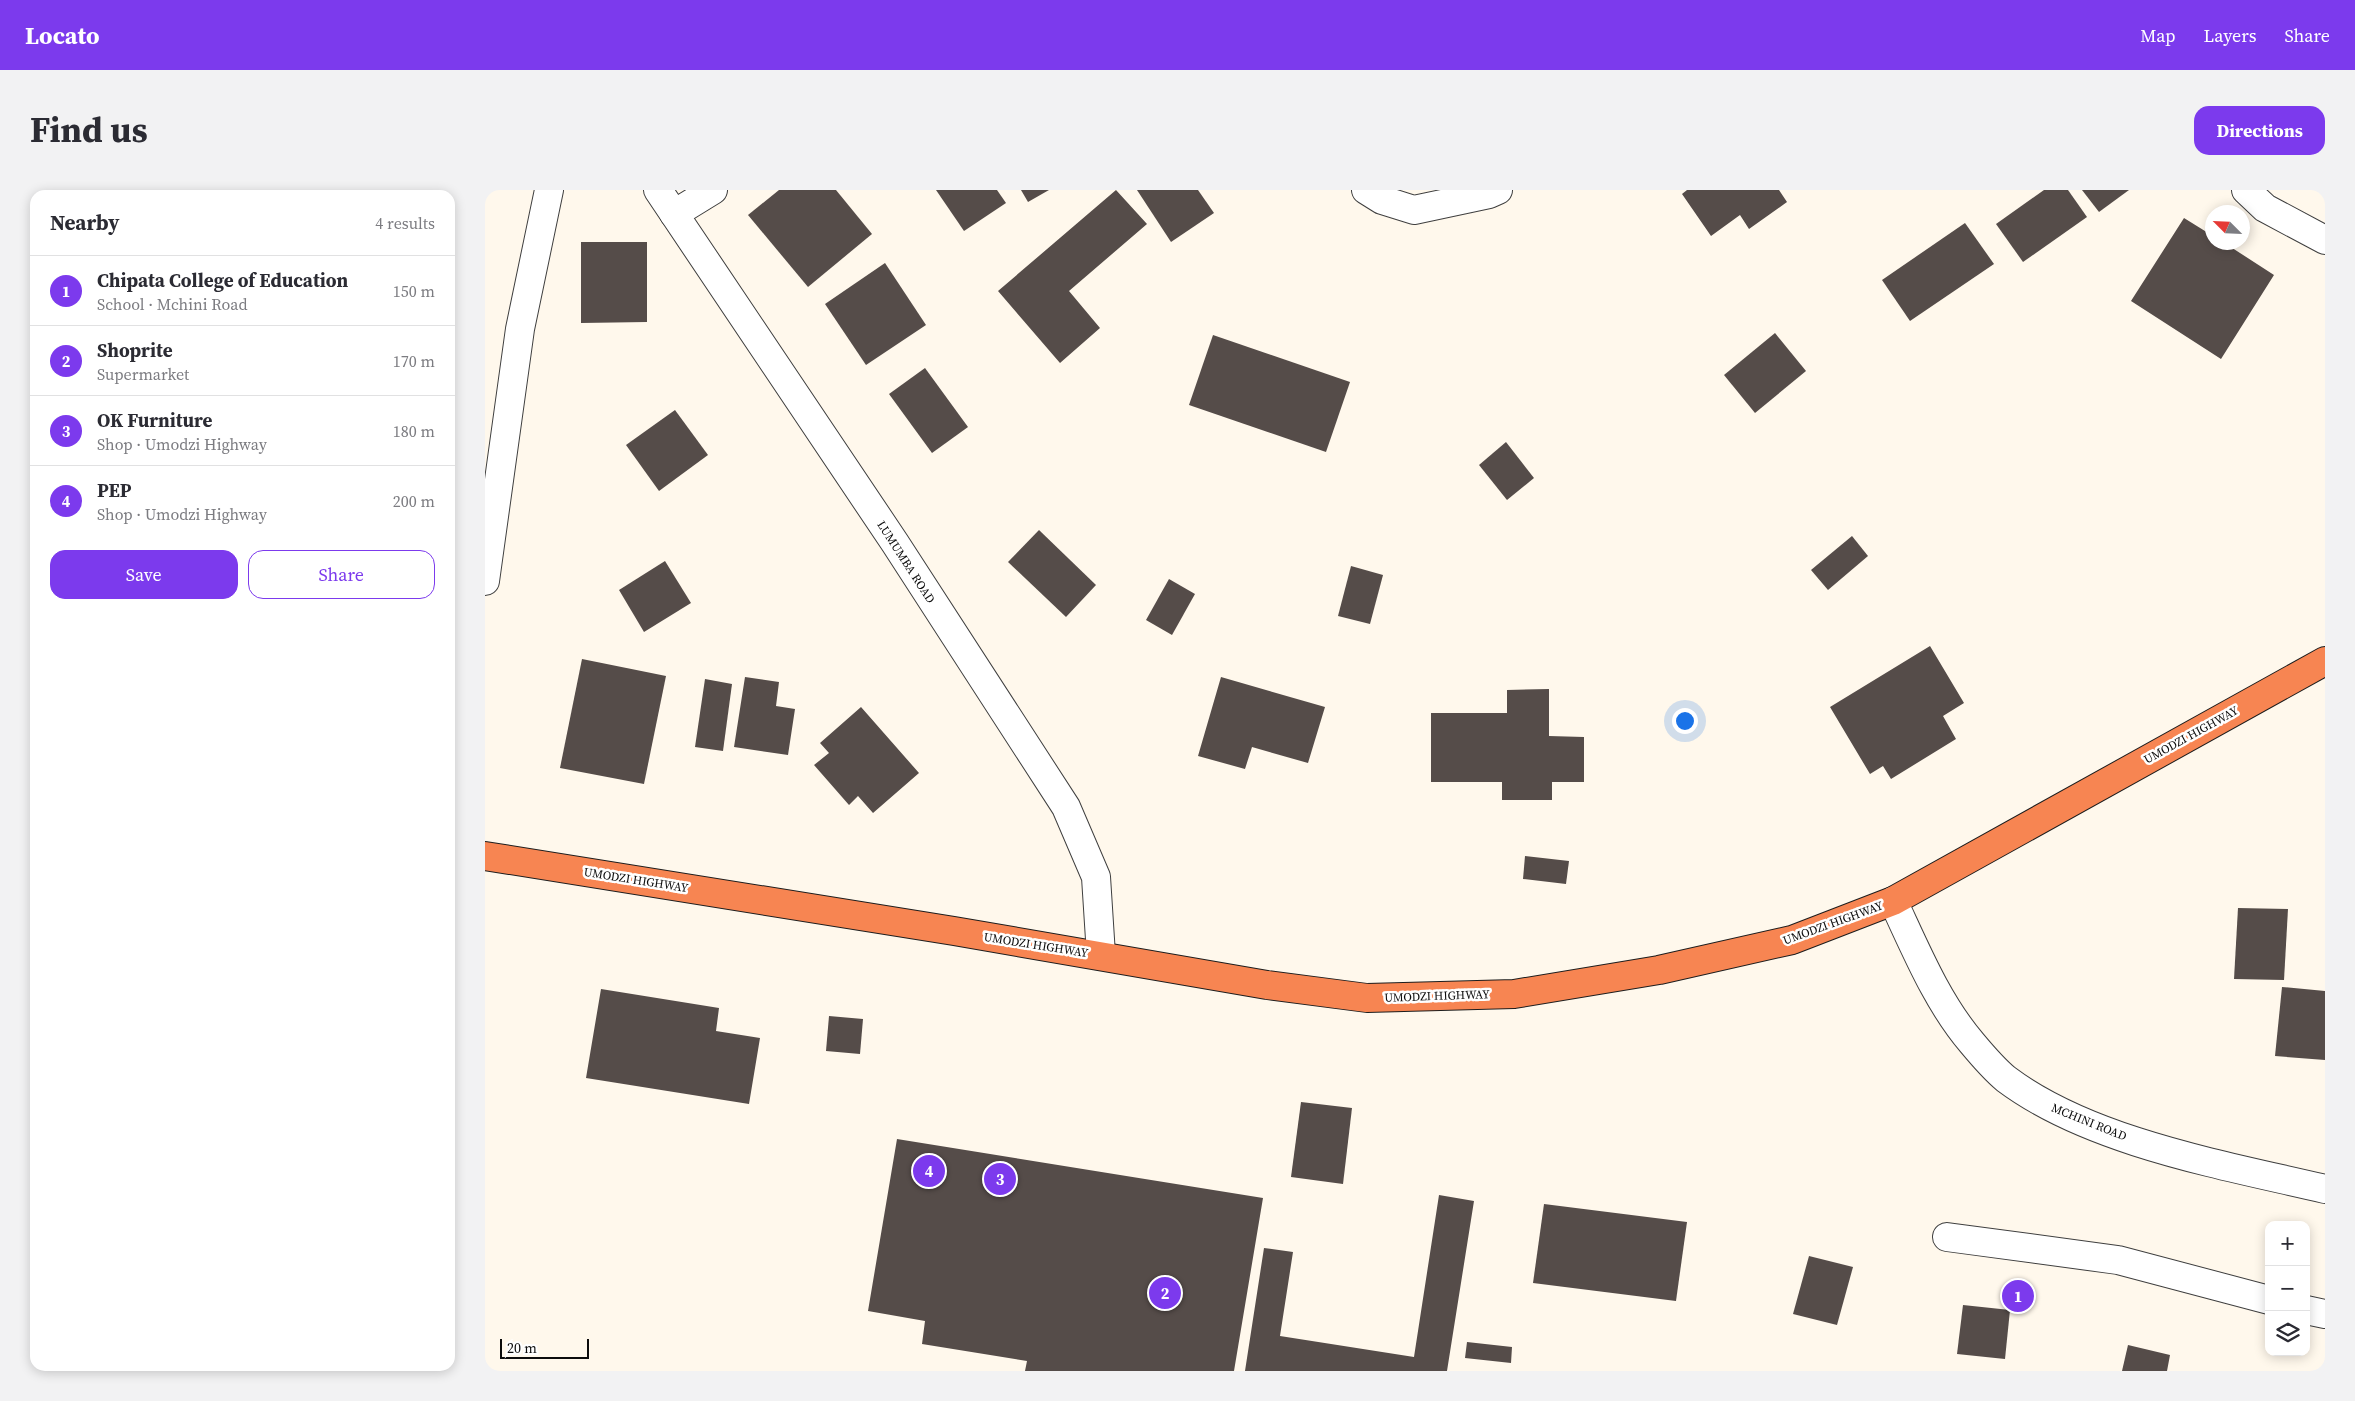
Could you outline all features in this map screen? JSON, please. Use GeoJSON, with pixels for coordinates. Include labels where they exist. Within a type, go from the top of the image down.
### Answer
{"type":"FeatureCollection","features":[{"type":"Feature","properties":{"kind":"highway","name":"UMODZI HIGHWAY"},"geometry":{"type":"LineString","coordinates":[[485,856],[1101,956],[1267,985],[1367,998],[1514,994],[1659,970],[1792,940],[1893,901],[2325,661]]}},
{"type":"Feature","properties":{"kind":"street"},"geometry":{"type":"LineString","coordinates":[[485,581],[520,329],[549,190]]}},
{"type":"Feature","properties":{"kind":"street","name":"LUMUMBA ROAD"},"geometry":{"type":"LineString","coordinates":[[658,190],[895,544],[1066,807],[1096,877],[1101,956]]}},
{"type":"Feature","properties":{"kind":"street"},"geometry":{"type":"LineString","coordinates":[[674,214],[713,190]]}},
{"type":"Feature","properties":{"kind":"street"},"geometry":{"type":"LineString","coordinates":[[1366,190],[1382,200],[1414,210],[1489,194],[1498,190]]}},
{"type":"Feature","properties":{"kind":"street"},"geometry":{"type":"LineString","coordinates":[[2246,190],[2265,208],[2325,240]]}},
{"type":"Feature","properties":{"kind":"street","name":"MCHINI ROAD"},"geometry":{"type":"LineString","coordinates":[[1893,901],[1930,980],[1971,1042],[2005,1078],[2058,1112],[2153,1147],[2325,1189]]}},
{"type":"Feature","properties":{"kind":"street"},"geometry":{"type":"LineString","coordinates":[[1947,1237],[2118,1260],[2265,1299]]}},
{"type":"Feature","properties":{"kind":"street"},"geometry":{"type":"LineString","coordinates":[[2310,1311],[2325,1314]]}},
{"type":"Feature","properties":{"kind":"building"},"geometry":{"type":"Polygon","coordinates":[[[779,190],[836,190],[872,234],[808,287],[748,215],[779,190]]]}},
{"type":"Feature","properties":{"kind":"building"},"geometry":{"type":"Polygon","coordinates":[[[936,190],[997,190],[1006,203],[964,231],[936,190]]]}},
{"type":"Feature","properties":{"kind":"building"},"geometry":{"type":"Polygon","coordinates":[[[1021,190],[1049,190],[1028,202],[1021,190]]]}},
{"type":"Feature","properties":{"kind":"building"},"geometry":{"type":"Polygon","coordinates":[[[1116,190],[1147,224],[1069,291],[1100,328],[1060,363],[998,291],[1116,190]]]}},
{"type":"Feature","properties":{"kind":"building"},"geometry":{"type":"Polygon","coordinates":[[[1137,190],[1198,190],[1214,213],[1171,242],[1137,190]]]}},
{"type":"Feature","properties":{"kind":"building"},"geometry":{"type":"Polygon","coordinates":[[[1687,190],[1779,190],[1787,202],[1749,229],[1740,215],[1711,236],[1682,194],[1687,190]]]}},
{"type":"Feature","properties":{"kind":"building"},"geometry":{"type":"Polygon","coordinates":[[[2044,190],[2068,190],[2087,217],[2023,262],[1996,224],[2044,190]]]}},
{"type":"Feature","properties":{"kind":"building"},"geometry":{"type":"Polygon","coordinates":[[[2082,190],[2129,190],[2099,212],[2082,190]]]}},
{"type":"Feature","properties":{"kind":"building"},"geometry":{"type":"Polygon","coordinates":[[[2184,218],[2205,231],[2205,250],[2235,250],[2274,275],[2221,359],[2131,301],[2184,218]]]}},
{"type":"Feature","properties":{"kind":"building"},"geometry":{"type":"Polygon","coordinates":[[[1965,223],[1994,264],[1910,321],[1882,280],[1965,223]]]}},
{"type":"Feature","properties":{"kind":"building"},"geometry":{"type":"Polygon","coordinates":[[[581,242],[647,242],[647,322],[581,323],[581,242]]]}},
{"type":"Feature","properties":{"kind":"building"},"geometry":{"type":"Polygon","coordinates":[[[885,263],[926,325],[866,365],[825,304],[885,263]]]}},
{"type":"Feature","properties":{"kind":"building"},"geometry":{"type":"Polygon","coordinates":[[[1775,333],[1806,371],[1755,413],[1724,375],[1775,333]]]}},
{"type":"Feature","properties":{"kind":"building"},"geometry":{"type":"Polygon","coordinates":[[[1213,335],[1350,382],[1326,452],[1189,405],[1213,335]]]}},
{"type":"Feature","properties":{"kind":"building"},"geometry":{"type":"Polygon","coordinates":[[[925,368],[968,427],[932,453],[889,394],[925,368]]]}},
{"type":"Feature","properties":{"kind":"building"},"geometry":{"type":"Polygon","coordinates":[[[675,410],[708,455],[659,491],[626,445],[675,410]]]}},
{"type":"Feature","properties":{"kind":"building"},"geometry":{"type":"Polygon","coordinates":[[[1506,442],[1534,478],[1507,500],[1479,465],[1506,442]]]}},
{"type":"Feature","properties":{"kind":"building"},"geometry":{"type":"Polygon","coordinates":[[[1039,530],[1096,585],[1066,617],[1008,562],[1039,530]]]}},
{"type":"Feature","properties":{"kind":"building"},"geometry":{"type":"Polygon","coordinates":[[[1852,536],[1868,556],[1828,590],[1811,570],[1852,536]]]}},
{"type":"Feature","properties":{"kind":"building"},"geometry":{"type":"Polygon","coordinates":[[[665,561],[691,603],[644,632],[619,590],[665,561]]]}},
{"type":"Feature","properties":{"kind":"building"},"geometry":{"type":"Polygon","coordinates":[[[1351,566],[1383,575],[1370,624],[1338,616],[1351,566]]]}},
{"type":"Feature","properties":{"kind":"building"},"geometry":{"type":"Polygon","coordinates":[[[1169,579],[1195,594],[1172,635],[1146,620],[1169,579]]]}},
{"type":"Feature","properties":{"kind":"building"},"geometry":{"type":"Polygon","coordinates":[[[1930,646],[1964,703],[1943,716],[1956,739],[1891,779],[1883,766],[1870,774],[1830,707],[1930,646]]]}},
{"type":"Feature","properties":{"kind":"building"},"geometry":{"type":"Polygon","coordinates":[[[582,659],[666,676],[644,784],[560,768],[582,659]]]}},
{"type":"Feature","properties":{"kind":"building"},"geometry":{"type":"Polygon","coordinates":[[[745,677],[779,682],[776,706],[795,709],[788,755],[734,747],[745,677]]]}},
{"type":"Feature","properties":{"kind":"building"},"geometry":{"type":"Polygon","coordinates":[[[1221,677],[1325,707],[1308,763],[1252,747],[1245,769],[1198,756],[1221,677]]]}},
{"type":"Feature","properties":{"kind":"building"},"geometry":{"type":"Polygon","coordinates":[[[705,679],[732,684],[723,751],[695,747],[705,679]]]}},
{"type":"Feature","properties":{"kind":"building"},"geometry":{"type":"Polygon","coordinates":[[[1549,689],[1549,736],[1584,737],[1584,782],[1552,782],[1552,800],[1502,800],[1502,782],[1431,782],[1431,713],[1507,713],[1507,690],[1549,689]]]}},
{"type":"Feature","properties":{"kind":"building"},"geometry":{"type":"Polygon","coordinates":[[[861,707],[919,773],[873,813],[858,796],[849,805],[814,765],[829,753],[820,743],[861,707]]]}},
{"type":"Feature","properties":{"kind":"building"},"geometry":{"type":"Polygon","coordinates":[[[1525,856],[1569,861],[1566,884],[1523,879],[1525,856]]]}},
{"type":"Feature","properties":{"kind":"building"},"geometry":{"type":"Polygon","coordinates":[[[2238,908],[2288,909],[2284,980],[2234,979],[2238,908]]]}},
{"type":"Feature","properties":{"kind":"building"},"geometry":{"type":"Polygon","coordinates":[[[2282,987],[2325,991],[2325,1060],[2275,1056],[2282,987]]]}},
{"type":"Feature","properties":{"kind":"building"},"geometry":{"type":"Polygon","coordinates":[[[601,989],[719,1008],[716,1031],[760,1038],[749,1104],[586,1078],[601,989]]]}},
{"type":"Feature","properties":{"kind":"building"},"geometry":{"type":"Polygon","coordinates":[[[829,1016],[863,1019],[860,1054],[826,1051],[829,1016]]]}},
{"type":"Feature","properties":{"kind":"building"},"geometry":{"type":"Polygon","coordinates":[[[1301,1102],[1352,1108],[1343,1184],[1291,1177],[1301,1102]]]}},
{"type":"Feature","properties":{"kind":"building"},"geometry":{"type":"Polygon","coordinates":[[[897,1139],[1263,1198],[1234,1371],[1025,1371],[1027,1361],[922,1344],[925,1321],[868,1311],[897,1139]]]}},
{"type":"Feature","properties":{"kind":"building"},"geometry":{"type":"Polygon","coordinates":[[[1439,1195],[1474,1201],[1447,1371],[1245,1371],[1264,1248],[1293,1252],[1280,1336],[1414,1357],[1439,1195]]]}},
{"type":"Feature","properties":{"kind":"building"},"geometry":{"type":"Polygon","coordinates":[[[1544,1204],[1687,1222],[1676,1301],[1533,1283],[1544,1204]]]}},
{"type":"Feature","properties":{"kind":"building"},"geometry":{"type":"Polygon","coordinates":[[[1809,1256],[1853,1267],[1837,1325],[1793,1314],[1809,1256]]]}},
{"type":"Feature","properties":{"kind":"building"},"geometry":{"type":"Polygon","coordinates":[[[1963,1305],[2010,1310],[2005,1359],[1957,1354],[1963,1305]]]}},
{"type":"Feature","properties":{"kind":"building"},"geometry":{"type":"Polygon","coordinates":[[[1467,1342],[1512,1347],[1511,1363],[1465,1358],[1467,1342]]]}},
{"type":"Feature","properties":{"kind":"building"},"geometry":{"type":"Polygon","coordinates":[[[2128,1345],[2170,1355],[2167,1371],[2122,1371],[2128,1345]]]}},
{"type":"Feature","properties":{"kind":"place","name":"PEP"},"geometry":{"type":"Point","coordinates":[929,1171]}},
{"type":"Feature","properties":{"kind":"place","name":"OK Furniture"},"geometry":{"type":"Point","coordinates":[1000,1179]}},
{"type":"Feature","properties":{"kind":"place","name":"Shoprite"},"geometry":{"type":"Point","coordinates":[1165,1293]}},
{"type":"Feature","properties":{"kind":"place","name":"Chipata College of Education"},"geometry":{"type":"Point","coordinates":[2018,1296]}}]}
